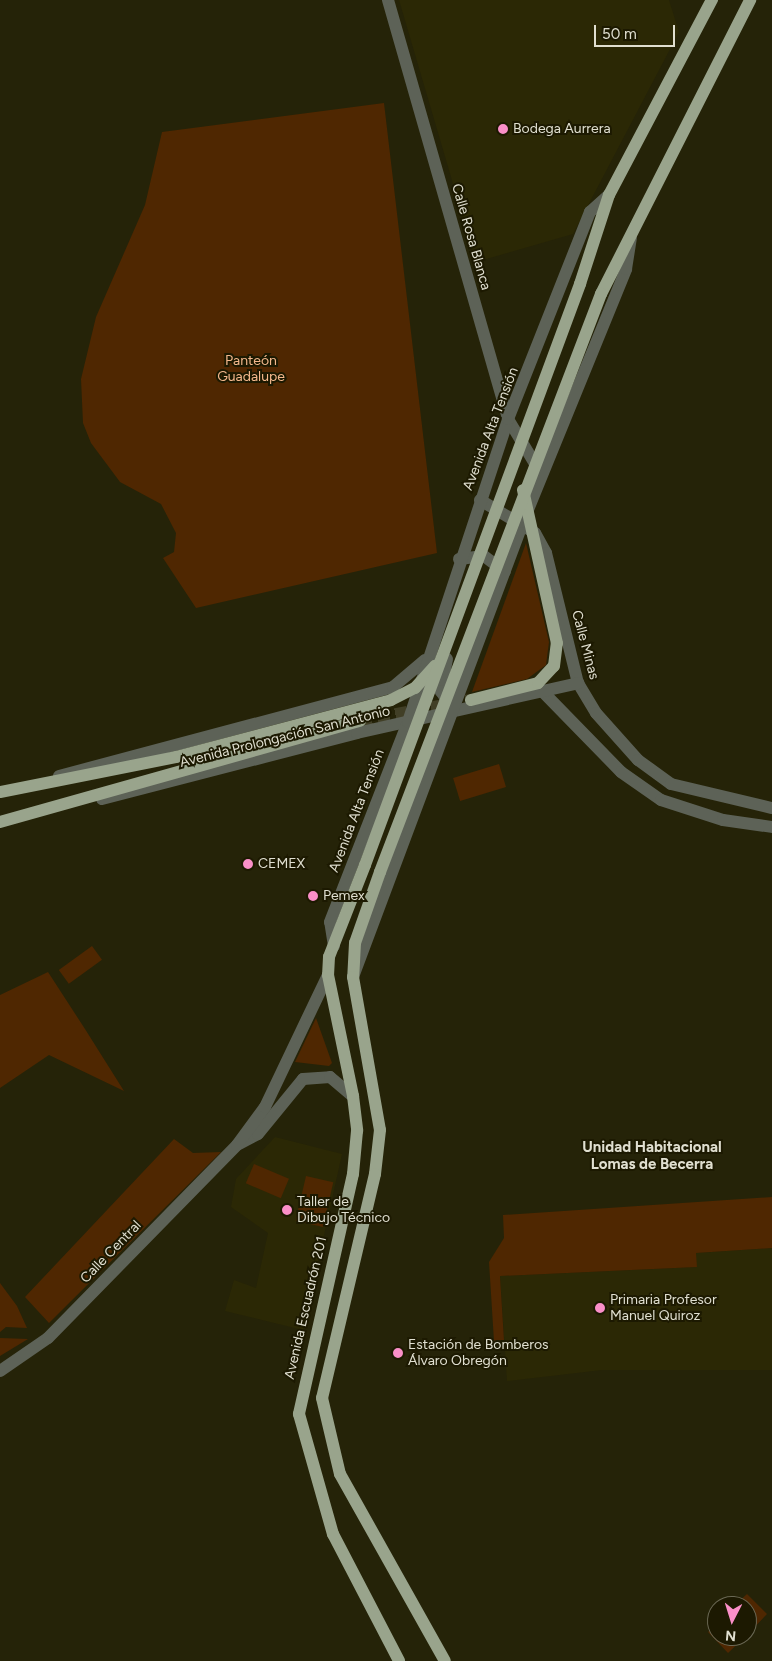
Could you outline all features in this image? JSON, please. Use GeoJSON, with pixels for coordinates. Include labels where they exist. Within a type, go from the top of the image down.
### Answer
{"type":"FeatureCollection","features":[{"type":"Feature","properties":{"kind":"main road","name":"Avenida Alta Tensión"},"geometry":{"type":"LineString","coordinates":[[334,946],[365,865],[432,660],[580,284],[609,195],[712,0]]}},
{"type":"Feature","properties":{"kind":"main road"},"geometry":{"type":"LineString","coordinates":[[445,1661],[340,1474],[322,1398],[375,1174],[380,1130],[353,976],[355,943],[523,490],[601,294],[750,0]]}},
{"type":"Feature","properties":{"kind":"main road"},"geometry":{"type":"LineString","coordinates":[[471,700],[538,683],[554,666],[557,643],[523,490]]}},
{"type":"Feature","properties":{"kind":"main road"},"geometry":{"type":"LineString","coordinates":[[34,785],[176,757],[391,700],[414,688],[432,660]]}},
{"type":"Feature","properties":{"kind":"main road"},"geometry":{"type":"LineString","coordinates":[[0,822],[56,809],[111,788],[359,727]]}},
{"type":"Feature","properties":{"kind":"main road","name":"Avenida Prolongación San Antonio"},"geometry":{"type":"LineString","coordinates":[[0,792],[34,785]]}},
{"type":"Feature","properties":{"kind":"main road","name":"Avenida Escuadrón 201"},"geometry":{"type":"LineString","coordinates":[[334,946],[328,975],[353,1096],[357,1131],[353,1174],[299,1414],[311,1470],[348,1567],[399,1661]]}},
{"type":"Feature","properties":{"kind":"main road"},"geometry":{"type":"LineString","coordinates":[[311,1354],[332,1358]]}},
{"type":"Feature","properties":{"kind":"street","name":"Calle Rosa Blanca"},"geometry":{"type":"LineString","coordinates":[[388,0],[508,419],[541,475]]}},
{"type":"Feature","properties":{"kind":"street","name":"Avenida Alta Tensión"},"geometry":{"type":"LineString","coordinates":[[334,946],[330,922],[432,660],[446,598],[508,419],[590,212],[609,195]]}},
{"type":"Feature","properties":{"kind":"street"},"geometry":{"type":"LineString","coordinates":[[353,976],[454,712],[541,475],[626,269],[632,232]]}},
{"type":"Feature","properties":{"kind":"street","name":"Calle Minas"},"geometry":{"type":"LineString","coordinates":[[480,500],[523,522],[546,553],[578,683],[596,713],[650,771],[696,792],[772,808]]}},
{"type":"Feature","properties":{"kind":"street"},"geometry":{"type":"LineString","coordinates":[[459,559],[484,556],[505,572]]}},
{"type":"Feature","properties":{"kind":"street"},"geometry":{"type":"LineString","coordinates":[[446,598],[454,630],[441,691],[454,712]]}},
{"type":"Feature","properties":{"kind":"street","name":"Avenida Prolongación San Antonio"},"geometry":{"type":"LineString","coordinates":[[34,785],[392,688],[432,660]]}},
{"type":"Feature","properties":{"kind":"street","name":"Avenida Prolongación San Antonio"},"geometry":{"type":"LineString","coordinates":[[359,727],[408,722],[544,693],[578,683]]}},
{"type":"Feature","properties":{"kind":"street"},"geometry":{"type":"LineString","coordinates":[[544,693],[621,772],[661,800],[723,820],[772,827]]}},
{"type":"Feature","properties":{"kind":"street"},"geometry":{"type":"LineString","coordinates":[[350,699],[363,712],[359,727]]}},
{"type":"Feature","properties":{"kind":"street","name":"Calle Central"},"geometry":{"type":"LineString","coordinates":[[0,1371],[48,1338],[236,1145],[265,1107],[328,975]]}},
{"type":"Feature","properties":{"kind":"street","name":"Calle Central"},"geometry":{"type":"LineString","coordinates":[[236,1145],[258,1134],[303,1079],[330,1077],[353,1096]]}},
{"type":"Feature","properties":{"kind":"shaded area"},"geometry":{"type":"Polygon","coordinates":[[[399,0],[669,0],[679,32],[573,234],[476,262],[399,0]]]}},
{"type":"Feature","properties":{"kind":"shaded area"},"geometry":{"type":"Polygon","coordinates":[[[275,1137],[342,1154],[303,1330],[225,1311],[234,1280],[256,1288],[268,1233],[231,1207],[236,1179],[275,1137]]]}},
{"type":"Feature","properties":{"kind":"shaded area","name":"Primaria Profesor Manuel Quiroz"},"geometry":{"type":"Polygon","coordinates":[[[772,1248],[772,1370],[602,1370],[507,1381],[500,1276],[696,1267],[696,1253],[772,1248]]]}},
{"type":"Feature","properties":{"kind":"green space","name":"Panteón Guadalupe"},"geometry":{"type":"Polygon","coordinates":[[[384,103],[437,553],[196,608],[163,558],[174,552],[176,533],[161,504],[120,482],[91,443],[83,423],[81,379],[96,317],[145,205],[162,132],[384,103]]]}},
{"type":"Feature","properties":{"kind":"green space"},"geometry":{"type":"Polygon","coordinates":[[[526,543],[549,642],[546,665],[527,679],[472,692],[526,543]]]}},
{"type":"Feature","properties":{"kind":"green space"},"geometry":{"type":"Polygon","coordinates":[[[499,764],[506,787],[460,801],[453,778],[499,764]]]}},
{"type":"Feature","properties":{"kind":"green space"},"geometry":{"type":"Polygon","coordinates":[[[92,946],[102,960],[69,984],[59,970],[92,946]]]}},
{"type":"Feature","properties":{"kind":"green space"},"geometry":{"type":"Polygon","coordinates":[[[48,972],[124,1091],[49,1055],[0,1088],[0,995],[48,972]]]}},
{"type":"Feature","properties":{"kind":"green space"},"geometry":{"type":"Polygon","coordinates":[[[316,1018],[332,1063],[329,1066],[295,1062],[316,1018]]]}},
{"type":"Feature","properties":{"kind":"green space"},"geometry":{"type":"Polygon","coordinates":[[[174,1139],[193,1153],[221,1152],[49,1323],[25,1297],[174,1139]]]}},
{"type":"Feature","properties":{"kind":"green space"},"geometry":{"type":"Polygon","coordinates":[[[254,1164],[289,1179],[281,1198],[246,1183],[254,1164]]]}},
{"type":"Feature","properties":{"kind":"green space"},"geometry":{"type":"Polygon","coordinates":[[[306,1176],[333,1182],[323,1227],[296,1221],[306,1176]]]}},
{"type":"Feature","properties":{"kind":"green space"},"geometry":{"type":"Polygon","coordinates":[[[772,1197],[772,1248],[696,1253],[697,1267],[500,1276],[504,1340],[494,1341],[489,1262],[504,1238],[503,1215],[772,1197]]]}},
{"type":"Feature","properties":{"kind":"green space"},"geometry":{"type":"Polygon","coordinates":[[[0,1283],[17,1306],[27,1328],[6,1327],[0,1332],[0,1283]]]}},
{"type":"Feature","properties":{"kind":"green space"},"geometry":{"type":"Polygon","coordinates":[[[0,1338],[28,1339],[0,1356],[0,1338]]]}},
{"type":"Feature","properties":{"kind":"green space"},"geometry":{"type":"Polygon","coordinates":[[[757,1604],[767,1614],[757,1624],[757,1604]]]}},
{"type":"Feature","properties":{"kind":"green space"},"geometry":{"type":"Polygon","coordinates":[[[721,1646],[735,1646],[728,1653],[721,1646]]]}},
{"type":"Feature","properties":{"kind":"tunnel"},"geometry":{"type":"LineString","coordinates":[[360,721],[471,700]]}},
{"type":"Feature","properties":{"kind":"place","name":"Bodega Aurrera"},"geometry":{"type":"Point","coordinates":[503,129]}},
{"type":"Feature","properties":{"kind":"place","name":"CEMEX"},"geometry":{"type":"Point","coordinates":[248,864]}},
{"type":"Feature","properties":{"kind":"place","name":"Pemex"},"geometry":{"type":"Point","coordinates":[313,896]}},
{"type":"Feature","properties":{"kind":"place","name":"Taller de Dibujo Técnico"},"geometry":{"type":"Point","coordinates":[287,1210]}},
{"type":"Feature","properties":{"kind":"place","name":"Primaria Profesor Manuel Quiroz"},"geometry":{"type":"Point","coordinates":[600,1308]}},
{"type":"Feature","properties":{"kind":"place","name":"Estación de Bomberos Álvaro Obregón"},"geometry":{"type":"Point","coordinates":[398,1353]}},
{"type":"Feature","properties":{"kind":"district","name":"Unidad Habitacional Lomas de Becerra"},"geometry":{"type":"Point","coordinates":[652,1156]}}]}
